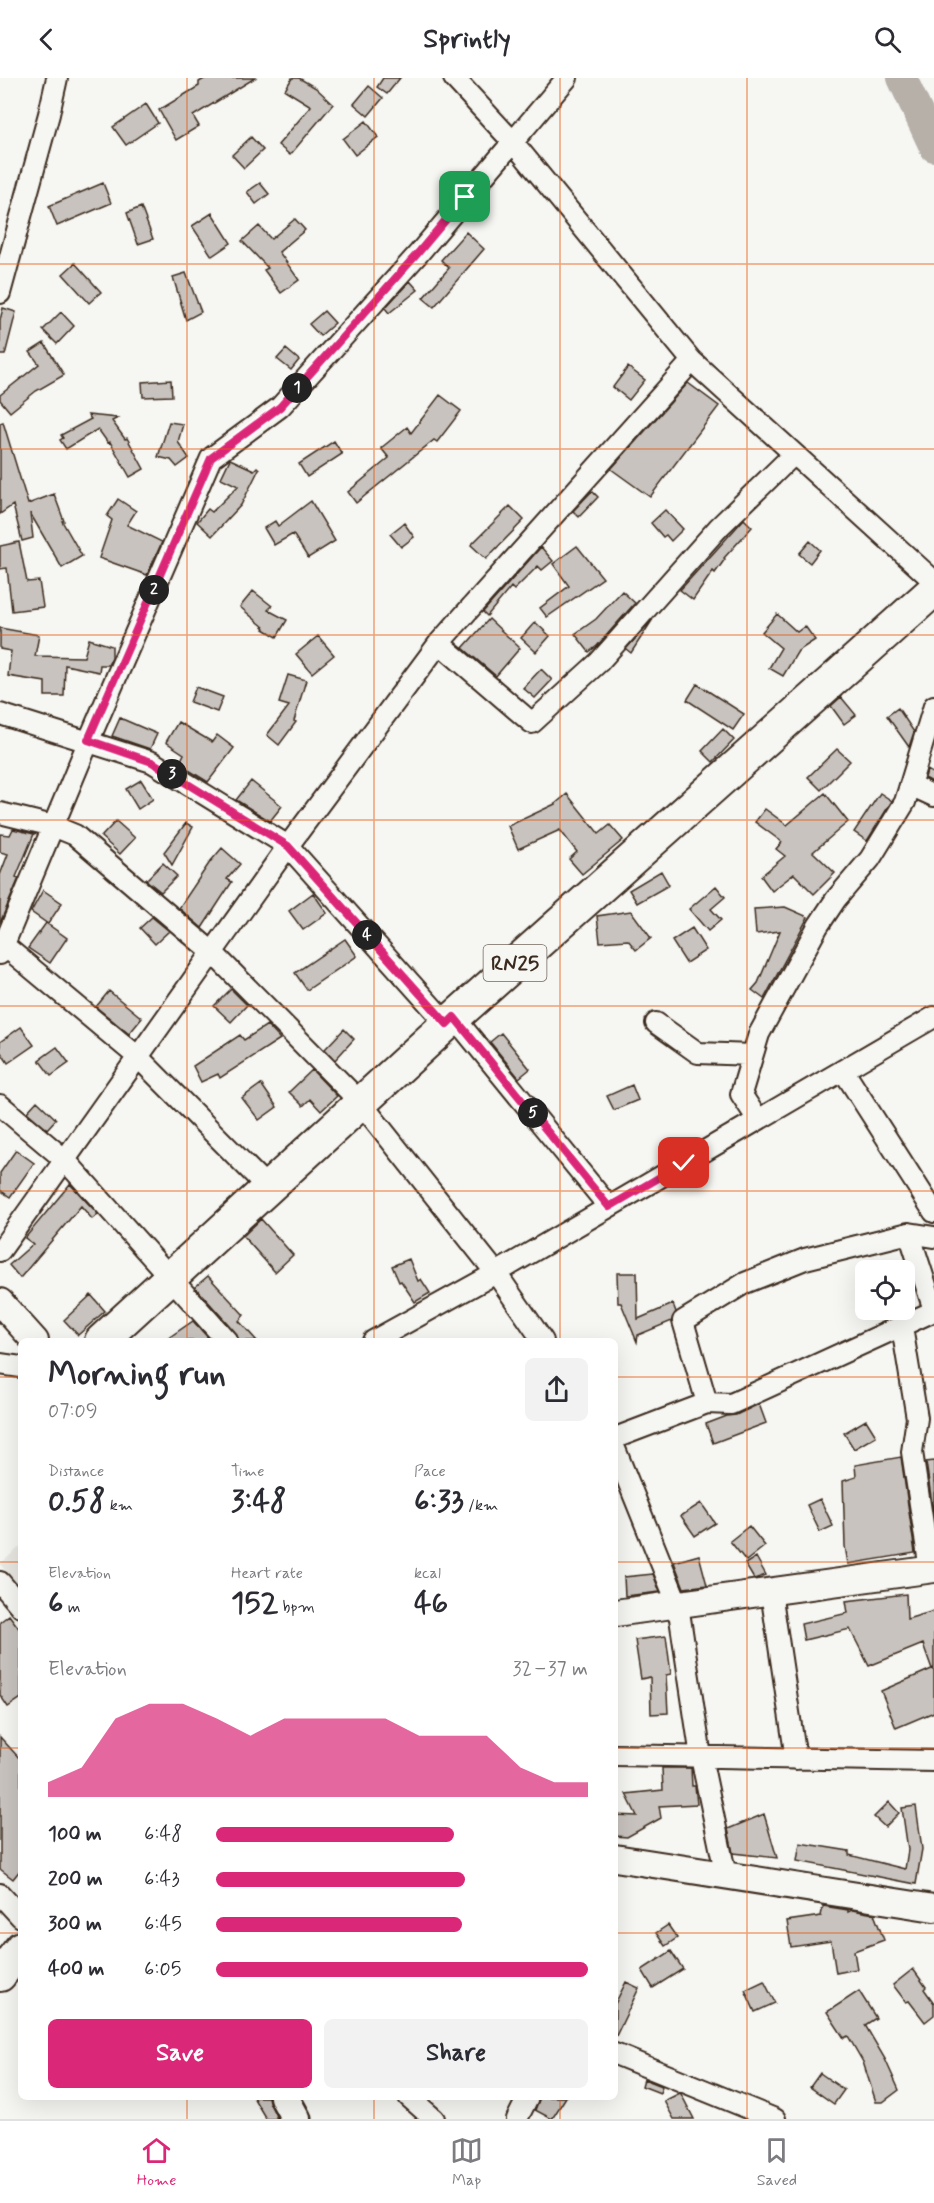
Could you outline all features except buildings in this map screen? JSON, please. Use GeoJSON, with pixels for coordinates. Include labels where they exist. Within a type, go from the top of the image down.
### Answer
{"type":"FeatureCollection","features":[{"type":"Feature","properties":{"kind":"main road","name":"RN25"},"geometry":{"type":"LineString","coordinates":[[104,1338],[450,1020],[934,590]]}},
{"type":"Feature","properties":{"kind":"main road"},"geometry":{"type":"LineString","coordinates":[[0,1975],[18,1952]]}},
{"type":"Feature","properties":{"kind":"main road"},"geometry":{"type":"LineString","coordinates":[[286,2100],[296,2119]]}},
{"type":"Feature","properties":{"kind":"street"},"geometry":{"type":"LineString","coordinates":[[0,293],[57,78]]}},
{"type":"Feature","properties":{"kind":"street"},"geometry":{"type":"LineString","coordinates":[[454,78],[512,141],[692,361],[934,581]]}},
{"type":"Feature","properties":{"kind":"street"},"geometry":{"type":"LineString","coordinates":[[268,1188],[138,1057],[1,946],[211,458],[280,407],[418,253],[567,78]]}},
{"type":"Feature","properties":{"kind":"street"},"geometry":{"type":"LineString","coordinates":[[0,1251],[288,846],[439,643],[692,361]]}},
{"type":"Feature","properties":{"kind":"street"},"geometry":{"type":"LineString","coordinates":[[439,643],[532,723],[599,662],[719,527],[794,454]]}},
{"type":"Feature","properties":{"kind":"street"},"geometry":{"type":"LineString","coordinates":[[758,1120],[741,1094],[759,1034],[818,926],[870,859],[905,802],[934,706]]}},
{"type":"Feature","properties":{"kind":"street"},"geometry":{"type":"LineString","coordinates":[[0,714],[152,762],[288,846],[450,1020],[609,1207]]}},
{"type":"Feature","properties":{"kind":"street"},"geometry":{"type":"LineString","coordinates":[[910,785],[934,796]]}},
{"type":"Feature","properties":{"kind":"street"},"geometry":{"type":"LineString","coordinates":[[0,813],[53,826],[75,835],[212,952],[361,1103],[496,1273],[541,1338]]}},
{"type":"Feature","properties":{"kind":"street"},"geometry":{"type":"LineString","coordinates":[[378,1338],[496,1273],[934,1017]]}},
{"type":"Feature","properties":{"kind":"street"},"geometry":{"type":"LineString","coordinates":[[656,1023],[698,1053],[752,1055]]}},
{"type":"Feature","properties":{"kind":"street"},"geometry":{"type":"LineString","coordinates":[[843,1070],[934,1212]]}},
{"type":"Feature","properties":{"kind":"street"},"geometry":{"type":"LineString","coordinates":[[0,1105],[65,1160],[224,1338]]}},
{"type":"Feature","properties":{"kind":"street"},"geometry":{"type":"LineString","coordinates":[[707,1403],[683,1321],[745,1283],[805,1259],[909,1233],[934,1237]]}},
{"type":"Feature","properties":{"kind":"street"},"geometry":{"type":"LineString","coordinates":[[618,1437],[707,1403],[731,1404],[934,1311],[909,1233]]}},
{"type":"Feature","properties":{"kind":"street"},"geometry":{"type":"LineString","coordinates":[[0,1302],[32,1338]]}},
{"type":"Feature","properties":{"kind":"street"},"geometry":{"type":"LineString","coordinates":[[618,1613],[932,1570],[912,1452],[917,1418],[902,1327]]}},
{"type":"Feature","properties":{"kind":"street"},"geometry":{"type":"LineString","coordinates":[[0,1364],[18,1367]]}},
{"type":"Feature","properties":{"kind":"street"},"geometry":{"type":"LineString","coordinates":[[618,1456],[678,1605],[701,1757],[726,1876]]}},
{"type":"Feature","properties":{"kind":"street"},"geometry":{"type":"LineString","coordinates":[[0,1582],[18,1603]]}},
{"type":"Feature","properties":{"kind":"street"},"geometry":{"type":"LineString","coordinates":[[771,1592],[796,1759]]}},
{"type":"Feature","properties":{"kind":"street"},"geometry":{"type":"LineString","coordinates":[[618,1755],[934,1761]]}},
{"type":"Feature","properties":{"kind":"street"},"geometry":{"type":"LineString","coordinates":[[618,1858],[934,1908]]}},
{"type":"Feature","properties":{"kind":"street"},"geometry":{"type":"LineString","coordinates":[[0,1894],[18,1914]]}},
{"type":"Feature","properties":{"kind":"street"},"geometry":{"type":"LineString","coordinates":[[618,2055],[775,2119]]}},
{"type":"Feature","properties":{"kind":"street"},"geometry":{"type":"LineString","coordinates":[[412,2100],[434,2119]]}},
{"type":"Feature","properties":{"kind":"street"},"geometry":{"type":"LineString","coordinates":[[517,2119],[526,2100]]}},
{"type":"Feature","properties":{"kind":"shaded area"},"geometry":{"type":"Polygon","coordinates":[[[18,1549],[18,1585],[0,1564],[18,1549]]]}},
{"type":"Feature","properties":{"kind":"waterway"},"geometry":{"type":"LineString","coordinates":[[902,78],[934,147]]}},
{"type":"Feature","properties":{"kind":"route"},"geometry":{"type":"LineString","coordinates":[[465,197],[280,407],[211,458],[88,740],[152,762],[288,846],[447,1024],[454,1017],[609,1207],[684,1163]]}}]}
